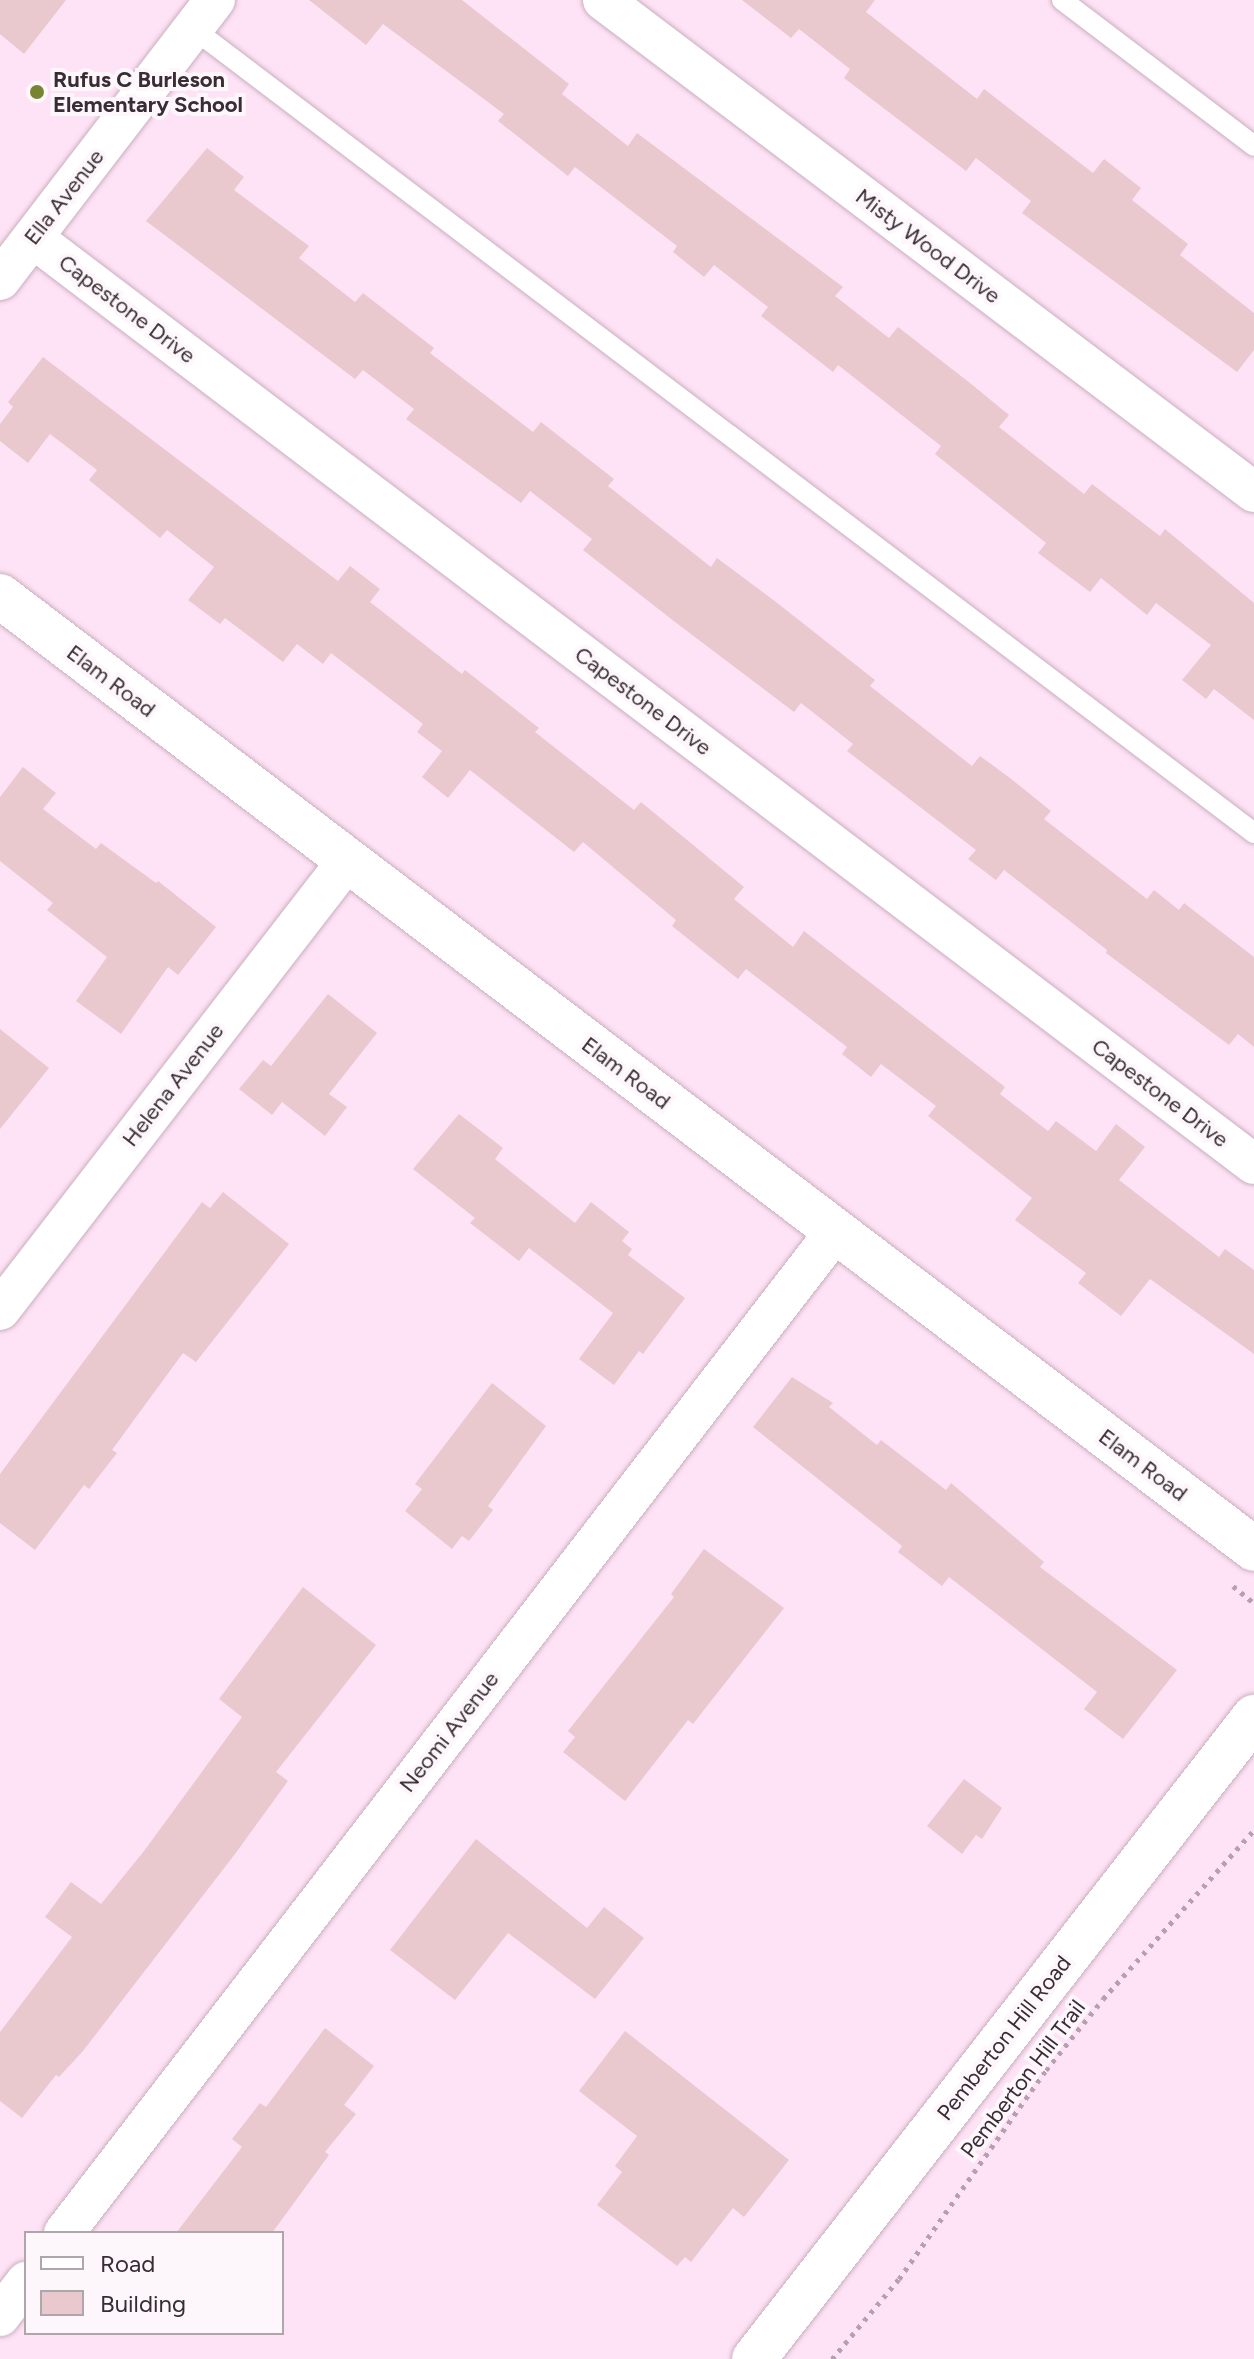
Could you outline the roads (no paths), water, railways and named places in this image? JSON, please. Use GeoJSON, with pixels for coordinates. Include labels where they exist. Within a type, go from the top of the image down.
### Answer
{"type":"FeatureCollection","features":[{"type":"Feature","properties":{"kind":"street","name":"Misty Wood Drive"},"geometry":{"type":"LineString","coordinates":[[603,0],[1254,492]]}},
{"type":"Feature","properties":{"kind":"street","name":"Ella Avenue"},"geometry":{"type":"LineString","coordinates":[[12,256],[205,15]]}},
{"type":"Feature","properties":{"kind":"street","name":"Capestone Drive"},"geometry":{"type":"LineString","coordinates":[[12,256],[1254,1164]]}},
{"type":"Feature","properties":{"kind":"street","name":"Elam Road"},"geometry":{"type":"LineString","coordinates":[[0,596],[1254,1549]]}},
{"type":"Feature","properties":{"kind":"street","name":"Helena Avenue"},"geometry":{"type":"LineString","coordinates":[[0,1310],[347,861]]}},
{"type":"Feature","properties":{"kind":"street","name":"Neomi Avenue"},"geometry":{"type":"LineString","coordinates":[[66,2231],[835,1232]]}},
{"type":"Feature","properties":{"kind":"street","name":"Pemberton Hill Road"},"geometry":{"type":"LineString","coordinates":[[754,2359],[1254,1717]]}},
{"type":"Feature","properties":{"kind":"street"},"geometry":{"type":"LineString","coordinates":[[0,2316],[24,2285]]}},
{"type":"Feature","properties":{"kind":"lane"},"geometry":{"type":"LineString","coordinates":[[1062,0],[1254,146]]}},
{"type":"Feature","properties":{"kind":"lane"},"geometry":{"type":"LineString","coordinates":[[205,15],[1254,833]]}},
{"type":"Feature","properties":{"kind":"place","name":"Rufus C Burleson Elementary School"},"geometry":{"type":"Point","coordinates":[37,92]}}]}
